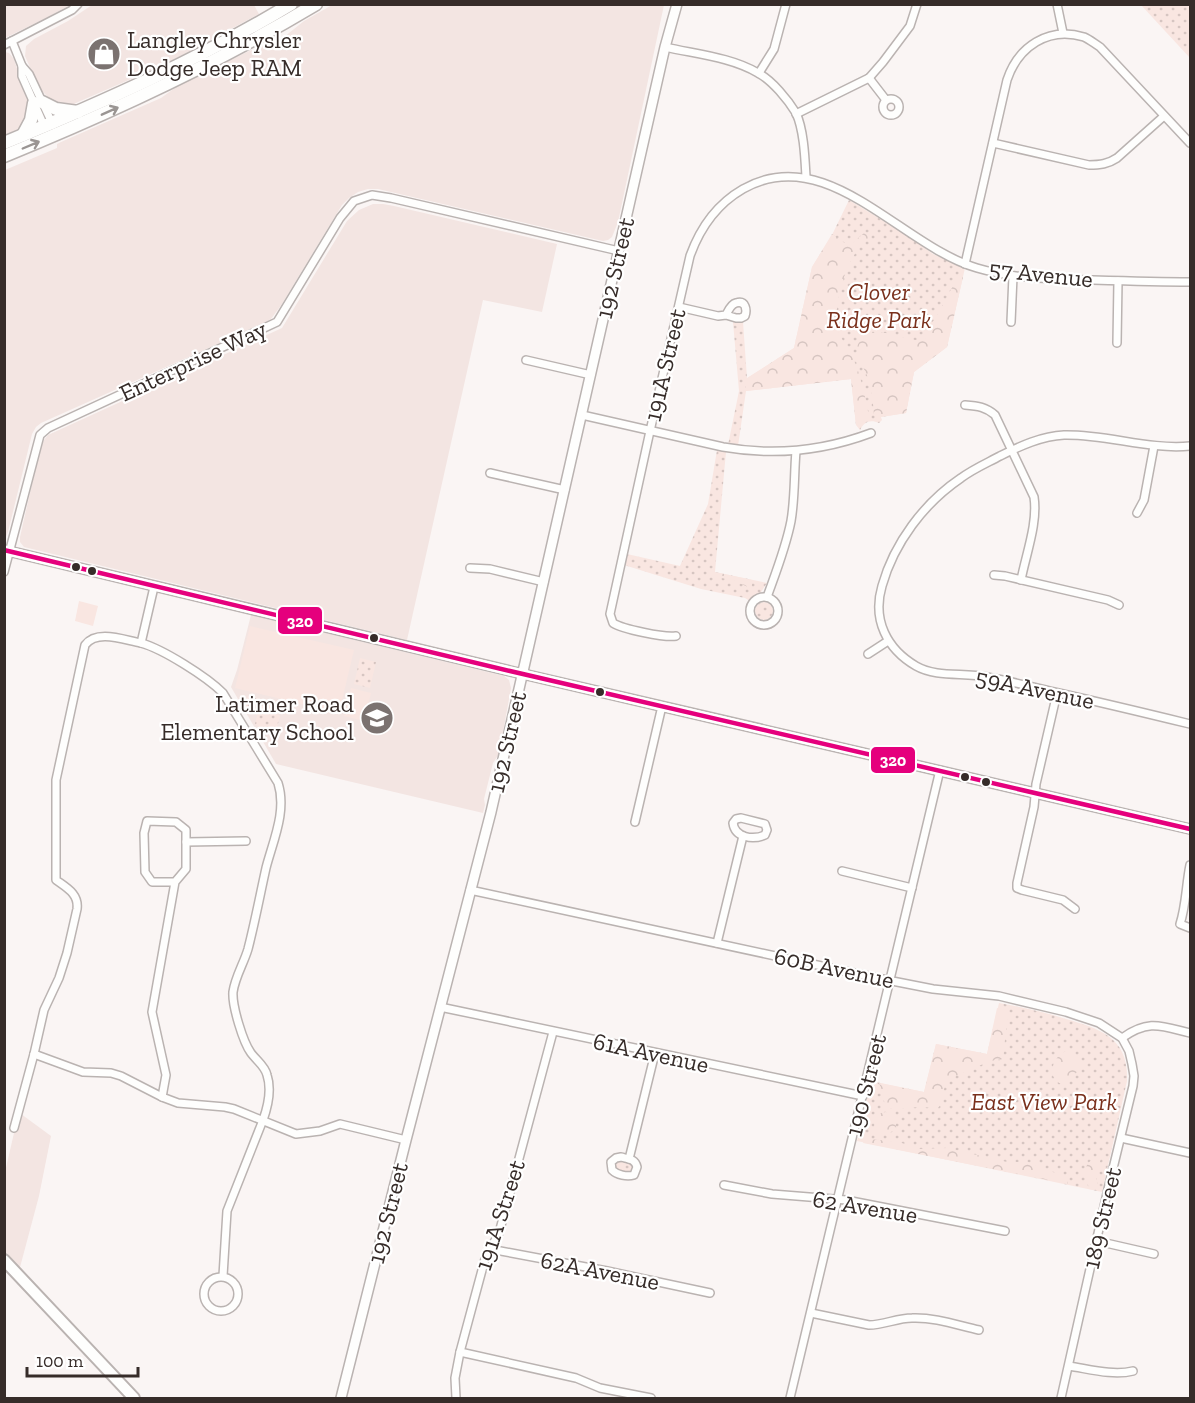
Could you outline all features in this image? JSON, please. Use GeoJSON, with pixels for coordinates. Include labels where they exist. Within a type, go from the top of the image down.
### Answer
{"type":"FeatureCollection","features":[{"type":"Feature","properties":{"kind":"highway"},"geometry":{"type":"LineString","coordinates":[[4,156],[51,131],[79,112],[186,62],[291,4]]}},
{"type":"Feature","properties":{"kind":"highway"},"geometry":{"type":"LineString","coordinates":[[4,143],[23,135],[51,131],[129,103],[198,70],[316,4]]}},
{"type":"Feature","properties":{"kind":"highway"},"geometry":{"type":"LineString","coordinates":[[23,135],[38,102],[56,109],[79,112]]}},
{"type":"Feature","properties":{"kind":"main road","name":"192 Street"},"geometry":{"type":"LineString","coordinates":[[664,47],[670,4]]}},
{"type":"Feature","properties":{"kind":"main road","name":"192 Street"},"geometry":{"type":"LineString","coordinates":[[341,1398],[491,810],[664,47],[677,4]]}},
{"type":"Feature","properties":{"kind":"main road"},"geometry":{"type":"LineString","coordinates":[[7,551],[1191,829]]}},
{"type":"Feature","properties":{"kind":"main road"},"geometry":{"type":"LineString","coordinates":[[4,1260],[134,1398]]}},
{"type":"Feature","properties":{"kind":"street"},"geometry":{"type":"LineString","coordinates":[[4,45],[72,10],[78,4]]}},
{"type":"Feature","properties":{"kind":"street"},"geometry":{"type":"LineString","coordinates":[[759,73],[774,49],[786,4]]}},
{"type":"Feature","properties":{"kind":"street"},"geometry":{"type":"LineString","coordinates":[[796,114],[869,78],[910,26],[917,4]]}},
{"type":"Feature","properties":{"kind":"street"},"geometry":{"type":"LineString","coordinates":[[1057,4],[1063,33]]}},
{"type":"Feature","properties":{"kind":"street"},"geometry":{"type":"LineString","coordinates":[[965,264],[1007,80],[1015,61],[1030,45],[1046,37],[1063,33],[1085,38],[1100,47],[1191,143]]}},
{"type":"Feature","properties":{"kind":"street"},"geometry":{"type":"LineString","coordinates":[[12,41],[22,66],[29,74],[51,131]]}},
{"type":"Feature","properties":{"kind":"street"},"geometry":{"type":"LineString","coordinates":[[664,47],[733,63],[759,73],[778,89],[796,114],[804,143],[806,177]]}},
{"type":"Feature","properties":{"kind":"street"},"geometry":{"type":"LineString","coordinates":[[869,78],[886,100]]}},
{"type":"Feature","properties":{"kind":"street"},"geometry":{"type":"LineString","coordinates":[[993,143],[1089,165],[1100,165],[1117,158],[1164,116]]}},
{"type":"Feature","properties":{"kind":"street","name":"57 Avenue"},"geometry":{"type":"LineString","coordinates":[[806,177],[849,195],[946,256],[965,264],[1013,276],[1041,279],[1191,282]]}},
{"type":"Feature","properties":{"kind":"street","name":"191A Street"},"geometry":{"type":"LineString","coordinates":[[676,636],[666,637],[620,627],[613,623],[610,614],[693,248],[706,223],[736,193],[769,178],[806,177]]}},
{"type":"Feature","properties":{"kind":"street","name":"Enterprise Way"},"geometry":{"type":"LineString","coordinates":[[4,572],[7,551],[40,435],[48,428],[277,322],[340,218],[354,201],[372,195],[391,198],[619,251]]}},
{"type":"Feature","properties":{"kind":"street"},"geometry":{"type":"LineString","coordinates":[[1011,322],[1013,276]]}},
{"type":"Feature","properties":{"kind":"street"},"geometry":{"type":"LineString","coordinates":[[1117,343],[1118,281]]}},
{"type":"Feature","properties":{"kind":"street"},"geometry":{"type":"LineString","coordinates":[[679,307],[726,315]]}},
{"type":"Feature","properties":{"kind":"street"},"geometry":{"type":"LineString","coordinates":[[526,360],[591,375]]}},
{"type":"Feature","properties":{"kind":"street"},"geometry":{"type":"LineString","coordinates":[[965,405],[980,406],[995,415],[1031,488],[1035,505],[1034,520],[1021,580]]}},
{"type":"Feature","properties":{"kind":"street"},"geometry":{"type":"LineString","coordinates":[[582,415],[744,451],[796,451],[827,446],[871,433]]}},
{"type":"Feature","properties":{"kind":"street"},"geometry":{"type":"LineString","coordinates":[[868,654],[888,640],[880,618],[879,607],[880,590],[890,564],[908,531],[925,510],[940,494],[962,477],[1013,450],[1038,440],[1064,435],[1165,447],[1191,446]]}},
{"type":"Feature","properties":{"kind":"street"},"geometry":{"type":"LineString","coordinates":[[1137,513],[1144,500],[1154,446]]}},
{"type":"Feature","properties":{"kind":"street"},"geometry":{"type":"LineString","coordinates":[[767,597],[783,554],[792,519],[796,451]]}},
{"type":"Feature","properties":{"kind":"street"},"geometry":{"type":"LineString","coordinates":[[490,473],[565,490]]}},
{"type":"Feature","properties":{"kind":"street"},"geometry":{"type":"LineString","coordinates":[[471,568],[490,569],[544,582]]}},
{"type":"Feature","properties":{"kind":"street"},"geometry":{"type":"LineString","coordinates":[[994,575],[1108,600],[1119,605]]}},
{"type":"Feature","properties":{"kind":"street"},"geometry":{"type":"LineString","coordinates":[[141,643],[154,587]]}},
{"type":"Feature","properties":{"kind":"street"},"geometry":{"type":"LineString","coordinates":[[767,597],[774,601],[778,612],[774,621],[765,625],[752,619],[749,610],[756,598],[767,597]]}},
{"type":"Feature","properties":{"kind":"street"},"geometry":{"type":"LineString","coordinates":[[14,1128],[44,1010],[59,978],[77,909],[76,895],[56,880],[55,796],[56,780],[86,645],[89,640],[105,636],[152,646],[223,693],[281,791],[280,813],[251,937],[233,990],[234,1007],[249,1051],[267,1072],[269,1082],[267,1107],[263,1120],[227,1211],[223,1276]]}},
{"type":"Feature","properties":{"kind":"street","name":"59A Avenue"},"geometry":{"type":"LineString","coordinates":[[888,640],[905,659],[924,670],[942,674],[987,677],[1191,724]]}},
{"type":"Feature","properties":{"kind":"street"},"geometry":{"type":"LineString","coordinates":[[1057,693],[1017,888],[1063,900],[1075,909]]}},
{"type":"Feature","properties":{"kind":"street"},"geometry":{"type":"LineString","coordinates":[[635,822],[663,706]]}},
{"type":"Feature","properties":{"kind":"street","name":"190 Street"},"geometry":{"type":"LineString","coordinates":[[790,1398],[940,770]]}},
{"type":"Feature","properties":{"kind":"street"},"geometry":{"type":"LineString","coordinates":[[741,818],[765,824],[767,830],[765,835],[751,838],[743,836],[734,829],[733,823],[736,819],[741,818]]}},
{"type":"Feature","properties":{"kind":"street"},"geometry":{"type":"LineString","coordinates":[[162,1097],[166,1075],[152,1012],[175,882],[186,869],[186,830],[176,822],[147,820],[144,833],[145,872],[152,882],[175,882]]}},
{"type":"Feature","properties":{"kind":"street"},"geometry":{"type":"LineString","coordinates":[[717,943],[743,836]]}},
{"type":"Feature","properties":{"kind":"street"},"geometry":{"type":"LineString","coordinates":[[186,842],[246,841]]}},
{"type":"Feature","properties":{"kind":"street"},"geometry":{"type":"LineString","coordinates":[[1191,865],[1180,924],[1191,928]]}},
{"type":"Feature","properties":{"kind":"street"},"geometry":{"type":"LineString","coordinates":[[842,872],[912,888]]}},
{"type":"Feature","properties":{"kind":"street","name":"60B Avenue"},"geometry":{"type":"LineString","coordinates":[[470,890],[933,989],[999,996],[1066,1012],[1099,1023],[1122,1038]]}},
{"type":"Feature","properties":{"kind":"street","name":"61A Avenue"},"geometry":{"type":"LineString","coordinates":[[440,1007],[863,1096]]}},
{"type":"Feature","properties":{"kind":"street"},"geometry":{"type":"LineString","coordinates":[[1122,1038],[1139,1028],[1149,1026],[1191,1033]]}},
{"type":"Feature","properties":{"kind":"street","name":"191A Street"},"geometry":{"type":"LineString","coordinates":[[456,1398],[455,1378],[460,1352],[484,1259],[499,1233],[553,1032]]}},
{"type":"Feature","properties":{"kind":"street","name":"189 Street"},"geometry":{"type":"LineString","coordinates":[[1061,1398],[1134,1076],[1129,1051],[1122,1038]]}},
{"type":"Feature","properties":{"kind":"street"},"geometry":{"type":"LineString","coordinates":[[629,1159],[655,1053]]}},
{"type":"Feature","properties":{"kind":"street"},"geometry":{"type":"LineString","coordinates":[[34,1054],[83,1072],[111,1073],[121,1076],[178,1103],[225,1107],[296,1134],[320,1131],[340,1124],[406,1140]]}},
{"type":"Feature","properties":{"kind":"street"},"geometry":{"type":"LineString","coordinates":[[1120,1138],[1191,1153]]}},
{"type":"Feature","properties":{"kind":"street","name":"62 Avenue"},"geometry":{"type":"LineString","coordinates":[[724,1185],[772,1194],[838,1199],[1005,1231]]}},
{"type":"Feature","properties":{"kind":"street"},"geometry":{"type":"LineString","coordinates":[[1097,1240],[1154,1254]]}},
{"type":"Feature","properties":{"kind":"street","name":"62A Avenue"},"geometry":{"type":"LineString","coordinates":[[490,1249],[710,1293]]}},
{"type":"Feature","properties":{"kind":"street"},"geometry":{"type":"LineString","coordinates":[[223,1276],[233,1281],[239,1291],[237,1302],[233,1307],[216,1311],[207,1304],[204,1293],[207,1283],[223,1276]]}},
{"type":"Feature","properties":{"kind":"street"},"geometry":{"type":"LineString","coordinates":[[811,1313],[869,1325],[911,1317],[979,1330]]}},
{"type":"Feature","properties":{"kind":"street"},"geometry":{"type":"LineString","coordinates":[[460,1352],[576,1378],[600,1388],[651,1398]]}},
{"type":"Feature","properties":{"kind":"street"},"geometry":{"type":"LineString","coordinates":[[1069,1366],[1113,1373],[1133,1371]]}},
{"type":"Feature","properties":{"kind":"shaded area"},"geometry":{"type":"Polygon","coordinates":[[[5,4],[70,5],[5,38],[5,4]]]}},
{"type":"Feature","properties":{"kind":"shaded area","name":"Langley Chrysler Dodge Jeep RAM"},"geometry":{"type":"Polygon","coordinates":[[[92,5],[254,5],[259,14],[181,56],[138,76],[72,105],[60,105],[39,88],[25,56],[26,46],[92,5]]]}},
{"type":"Feature","properties":{"kind":"shaded area"},"geometry":{"type":"Polygon","coordinates":[[[332,5],[664,5],[618,222],[612,237],[603,241],[378,189],[358,192],[342,205],[271,319],[36,427],[32,434],[5,539],[5,170],[57,148],[57,144],[61,142],[161,98],[179,85],[249,51],[276,42],[304,21],[332,5]]]}},
{"type":"Feature","properties":{"kind":"shaded area"},"geometry":{"type":"Polygon","coordinates":[[[5,52],[14,59],[30,109],[21,126],[5,135],[5,52]]]}},
{"type":"Feature","properties":{"kind":"shaded area"},"geometry":{"type":"Polygon","coordinates":[[[373,204],[394,206],[557,244],[542,312],[483,300],[407,640],[24,547],[20,542],[20,537],[40,449],[48,435],[282,328],[347,221],[359,210],[373,204]]]}},
{"type":"Feature","properties":{"kind":"shaded area","name":"Latimer Road Elementary School"},"geometry":{"type":"Polygon","coordinates":[[[251,615],[504,676],[509,680],[511,688],[499,754],[493,763],[483,813],[276,764],[231,687],[251,615]]]}},
{"type":"Feature","properties":{"kind":"shaded area"},"geometry":{"type":"Polygon","coordinates":[[[21,1114],[51,1136],[39,1196],[19,1271],[5,1255],[5,1172],[21,1114]]]}},
{"type":"Feature","properties":{"kind":"green space"},"geometry":{"type":"Polygon","coordinates":[[[1141,5],[1190,5],[1190,58],[1141,5]]]}},
{"type":"Feature","properties":{"kind":"green space","name":"Clover Ridge Park"},"geometry":{"type":"Polygon","coordinates":[[[849,200],[910,237],[933,254],[965,268],[947,347],[914,372],[906,413],[881,417],[882,420],[879,423],[868,422],[860,430],[856,425],[851,379],[746,391],[738,446],[728,445],[739,391],[733,322],[743,322],[747,378],[794,348],[812,267],[831,237],[849,200]]]}},
{"type":"Feature","properties":{"kind":"green space"},"geometry":{"type":"Polygon","coordinates":[[[864,233],[868,233],[870,237],[855,253],[840,290],[837,325],[856,365],[869,416],[856,425],[851,379],[746,391],[746,379],[794,348],[812,267],[832,234],[849,246],[864,233]]]}},
{"type":"Feature","properties":{"kind":"green space"},"geometry":{"type":"Polygon","coordinates":[[[960,276],[963,277],[947,347],[914,372],[906,413],[881,417],[874,415],[867,375],[857,348],[862,338],[869,332],[889,333],[909,339],[924,340],[925,331],[938,315],[960,276]]]}},
{"type":"Feature","properties":{"kind":"green space"},"geometry":{"type":"Polygon","coordinates":[[[717,450],[726,452],[715,572],[767,583],[761,592],[750,601],[701,589],[624,565],[627,554],[680,566],[708,504],[717,450]]]}},
{"type":"Feature","properties":{"kind":"green space"},"geometry":{"type":"Polygon","coordinates":[[[712,570],[752,580],[752,585],[750,588],[733,580],[710,576],[712,570]]]}},
{"type":"Feature","properties":{"kind":"green space"},"geometry":{"type":"Polygon","coordinates":[[[79,601],[98,606],[93,626],[75,621],[79,601]]]}},
{"type":"Feature","properties":{"kind":"green space"},"geometry":{"type":"Polygon","coordinates":[[[760,602],[768,602],[773,607],[771,618],[760,620],[755,615],[755,607],[760,602]]]}},
{"type":"Feature","properties":{"kind":"green space"},"geometry":{"type":"Polygon","coordinates":[[[250,626],[354,650],[339,713],[235,688],[250,626]]]}},
{"type":"Feature","properties":{"kind":"green space"},"geometry":{"type":"Polygon","coordinates":[[[360,658],[376,662],[370,688],[354,684],[360,658]]]}},
{"type":"Feature","properties":{"kind":"green space"},"geometry":{"type":"Polygon","coordinates":[[[351,688],[371,693],[364,721],[344,716],[351,688]]]}},
{"type":"Feature","properties":{"kind":"green space"},"geometry":{"type":"Polygon","coordinates":[[[249,696],[270,702],[274,712],[280,716],[276,731],[269,734],[255,724],[258,712],[246,708],[245,701],[249,696]]]}},
{"type":"Feature","properties":{"kind":"green space","name":"East View Park"},"geometry":{"type":"Polygon","coordinates":[[[999,1003],[1041,1012],[1091,1027],[1118,1045],[1126,1066],[1127,1081],[1102,1192],[857,1141],[871,1081],[924,1092],[936,1044],[987,1054],[999,1003]]]}},
{"type":"Feature","properties":{"kind":"green space"},"geometry":{"type":"Polygon","coordinates":[[[997,1008],[1008,1011],[1003,1059],[990,1061],[947,1080],[942,1102],[938,1108],[885,1108],[879,1083],[924,1092],[936,1044],[987,1054],[997,1008]]]}},
{"type":"Feature","properties":{"kind":"green space"},"geometry":{"type":"Polygon","coordinates":[[[1066,1051],[1077,1056],[1080,1068],[1069,1082],[1061,1084],[1053,1077],[1052,1072],[1054,1062],[1066,1051]]]}},
{"type":"Feature","properties":{"kind":"green space"},"geometry":{"type":"Polygon","coordinates":[[[886,1112],[894,1119],[896,1130],[883,1136],[876,1132],[875,1122],[877,1116],[886,1112]]]}},
{"type":"Feature","properties":{"kind":"green space"},"geometry":{"type":"Polygon","coordinates":[[[864,1140],[899,1142],[919,1149],[947,1148],[1007,1162],[1028,1162],[1064,1175],[1068,1184],[863,1143],[864,1140]]]}},
{"type":"Feature","properties":{"kind":"green space"},"geometry":{"type":"Polygon","coordinates":[[[1098,1157],[1101,1158],[1096,1172],[1098,1186],[1094,1190],[1089,1189],[1086,1166],[1098,1157]]]}},
{"type":"Feature","properties":{"kind":"green space"},"geometry":{"type":"Polygon","coordinates":[[[619,1161],[631,1163],[632,1171],[619,1171],[615,1165],[619,1161]]]}},
{"type":"Feature","properties":{"kind":"transit line","name":"320"},"geometry":{"type":"LineString","coordinates":[[4,550],[510,671],[1190,829]]}},
{"type":"Feature","properties":{"kind":"place","name":"Langley Chrysler Dodge Jeep RAM"},"geometry":{"type":"Point","coordinates":[104,54]}},
{"type":"Feature","properties":{"kind":"place","name":"Latimer Road Elementary School"},"geometry":{"type":"Point","coordinates":[377,718]}}]}
